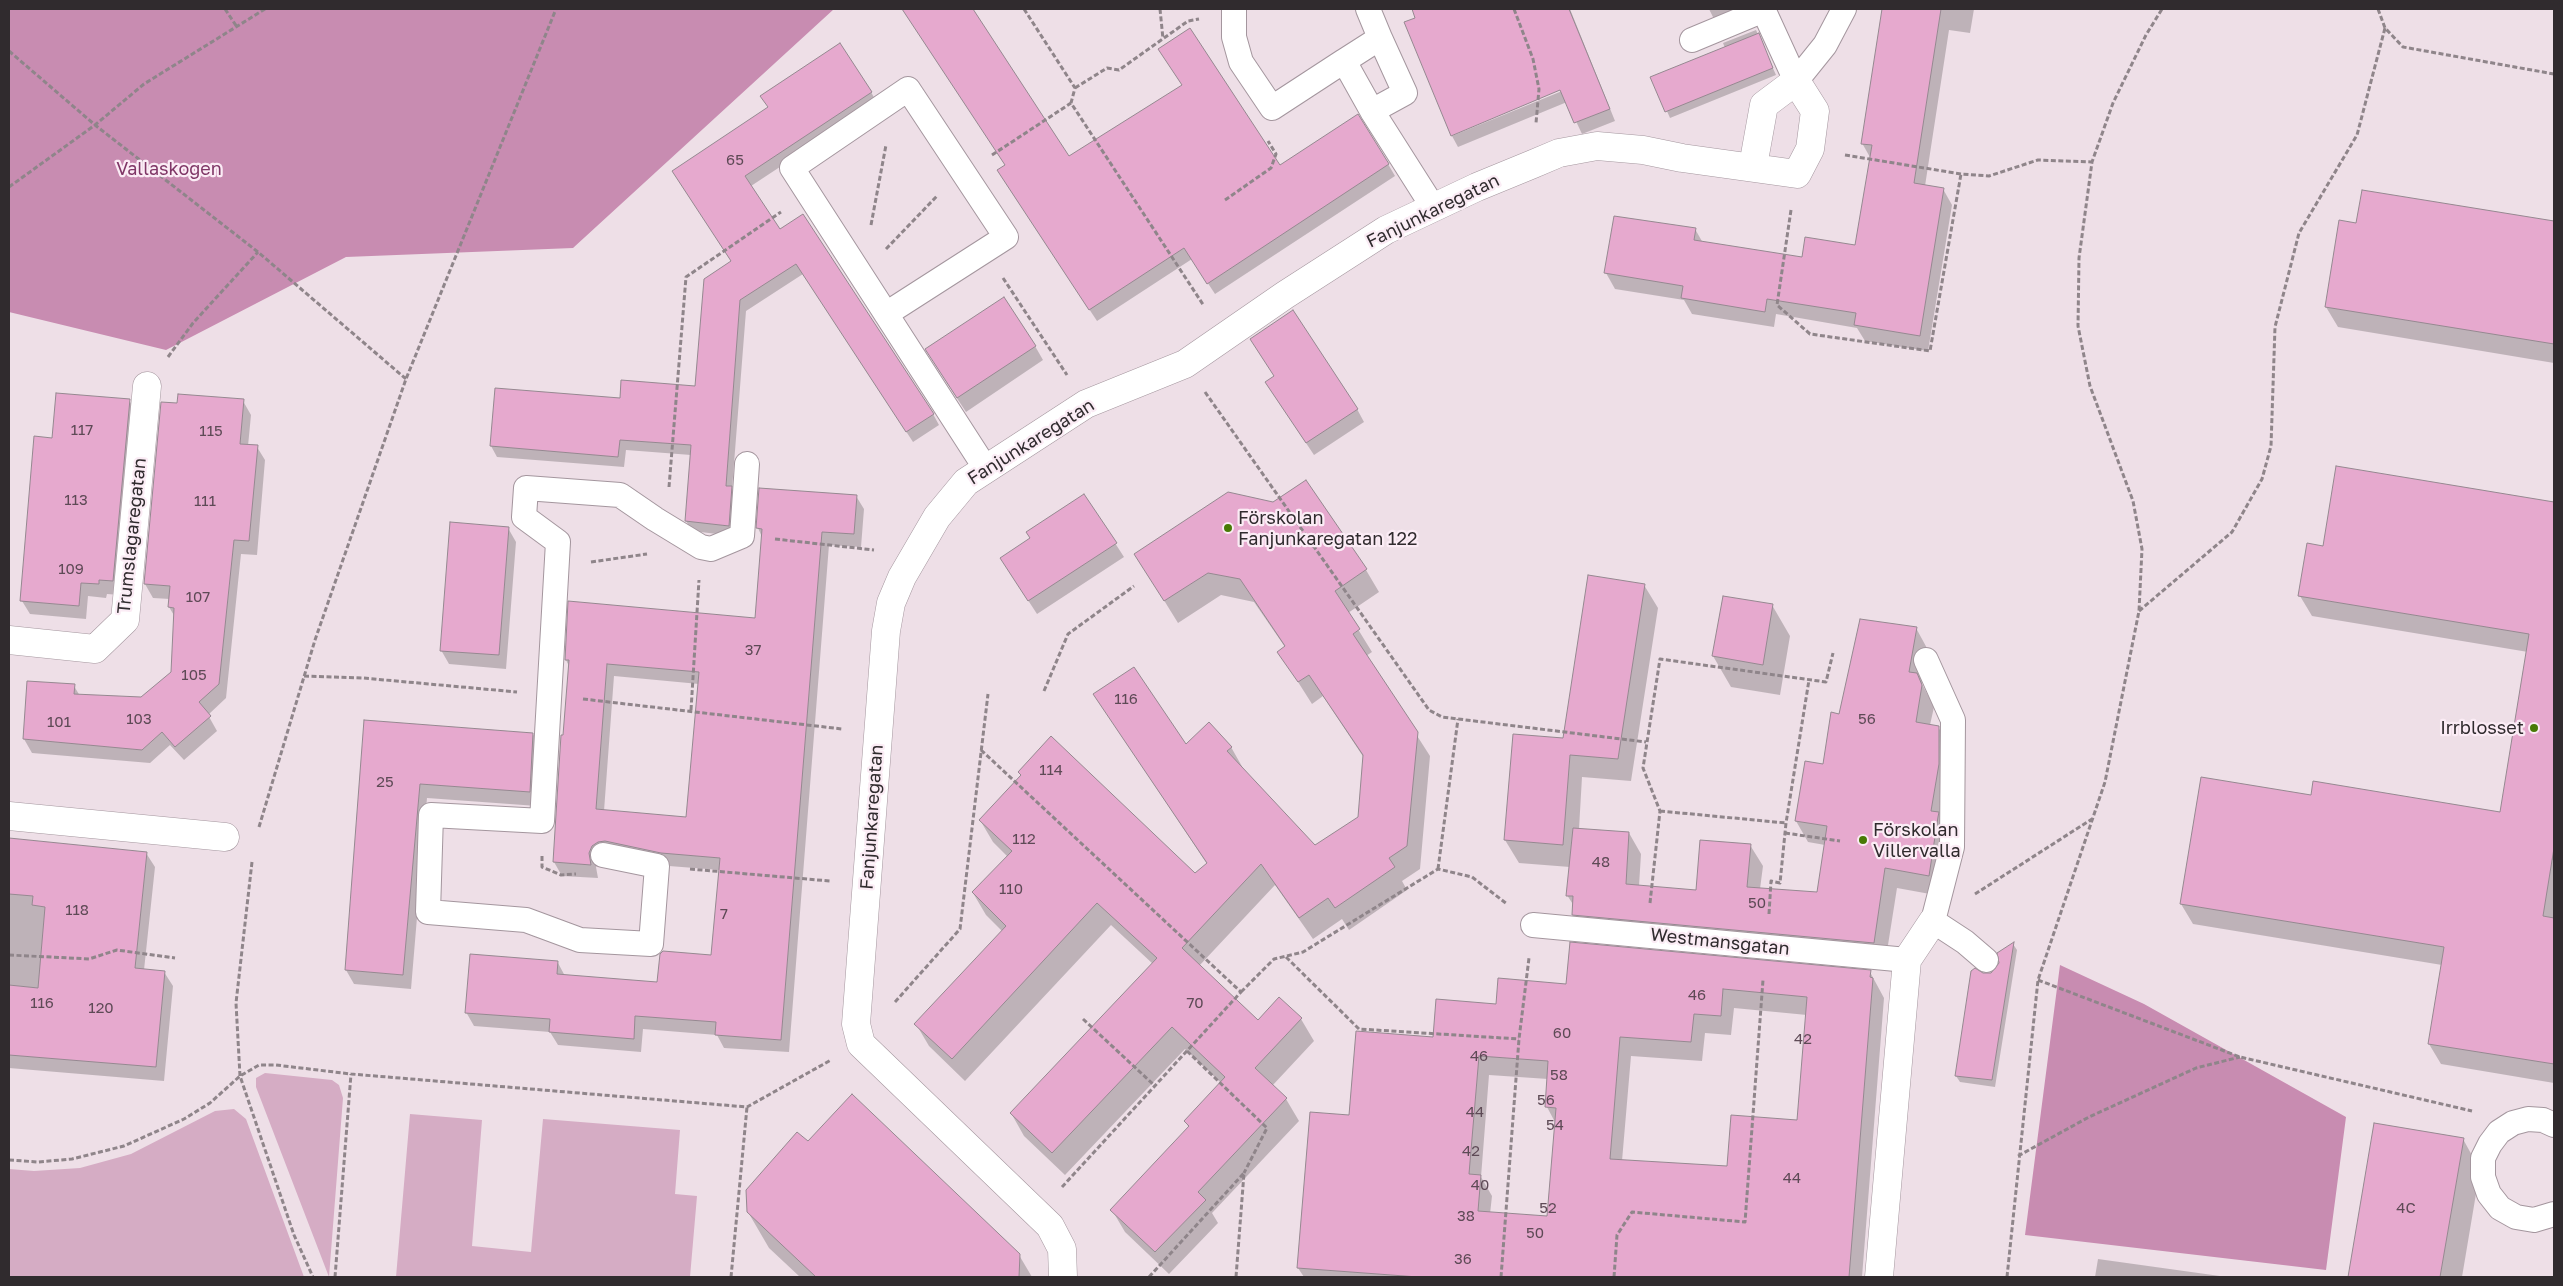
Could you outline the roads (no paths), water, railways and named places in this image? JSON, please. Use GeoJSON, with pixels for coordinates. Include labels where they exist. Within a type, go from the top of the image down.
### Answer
{"type":"FeatureCollection","features":[{"type":"Feature","properties":{"kind":"street","name":"Fanjunkaregatan"},"geometry":{"type":"LineString","coordinates":[[1063,1277],[1062,1249],[1050,1226],[861,1044],[856,1024],[886,630],[891,603],[902,577],[937,517],[966,482],[1086,404],[1185,364],[1386,230],[1433,207],[1560,153],[1596,146],[1643,150],[1682,158],[1753,166],[1797,174],[1810,149],[1814,111],[1796,82]]}},
{"type":"Feature","properties":{"kind":"street"},"geometry":{"type":"LineString","coordinates":[[1753,166],[1764,105],[1796,82]]}},
{"type":"Feature","properties":{"kind":"street","name":"Trumslagaregatan"},"geometry":{"type":"LineString","coordinates":[[9,640],[95,649],[125,620],[147,386]]}},
{"type":"Feature","properties":{"kind":"street"},"geometry":{"type":"LineString","coordinates":[[9,816],[224,837]]}},
{"type":"Feature","properties":{"kind":"street"},"geometry":{"type":"LineString","coordinates":[[1879,1277],[1907,960],[1934,921]]}},
{"type":"Feature","properties":{"kind":"lane"},"geometry":{"type":"LineString","coordinates":[[1368,9],[1405,93],[1372,111]]}},
{"type":"Feature","properties":{"kind":"lane"},"geometry":{"type":"LineString","coordinates":[[1692,40],[1763,9],[1796,82],[1826,45],[1844,9]]}},
{"type":"Feature","properties":{"kind":"lane"},"geometry":{"type":"LineString","coordinates":[[1234,10],[1234,37],[1240,62],[1272,108],[1380,38]]}},
{"type":"Feature","properties":{"kind":"lane"},"geometry":{"type":"LineString","coordinates":[[1344,61],[1372,111],[1433,207]]}},
{"type":"Feature","properties":{"kind":"lane"},"geometry":{"type":"LineString","coordinates":[[886,314],[1006,237],[908,89],[792,168],[809,193],[886,314],[986,468]]}},
{"type":"Feature","properties":{"kind":"lane"},"geometry":{"type":"LineString","coordinates":[[603,854],[657,866],[650,944],[580,940],[526,920],[428,912],[431,815],[542,821],[558,542],[524,517],[526,488],[620,495],[655,520],[701,547],[711,550],[742,536],[747,464]]}},
{"type":"Feature","properties":{"kind":"lane"},"geometry":{"type":"LineString","coordinates":[[1926,660],[1953,720],[1952,846],[1934,921],[1965,942],[1986,960]]}},
{"type":"Feature","properties":{"kind":"lane","name":"Westmansgatan"},"geometry":{"type":"LineString","coordinates":[[1533,925],[1907,960]]}},
{"type":"Feature","properties":{"kind":"lane"},"geometry":{"type":"LineString","coordinates":[[2554,1125],[2543,1120],[2528,1119],[2513,1123],[2499,1132],[2490,1144],[2484,1158],[2483,1177],[2489,1194],[2500,1208],[2516,1217],[2534,1220],[2554,1214]]}},
{"type":"Feature","properties":{"kind":"place","name":"Förskolan Fanjunkaregatan 122"},"geometry":{"type":"Point","coordinates":[1228,528]}},
{"type":"Feature","properties":{"kind":"place","name":"Irrblosset"},"geometry":{"type":"Point","coordinates":[2534,728]}},
{"type":"Feature","properties":{"kind":"place","name":"Förskolan Villervalla"},"geometry":{"type":"Point","coordinates":[1863,840]}},
{"type":"Feature","properties":{"kind":"park label","name":"Vallaskogen"},"geometry":{"type":"Point","coordinates":[169,169]}}]}
